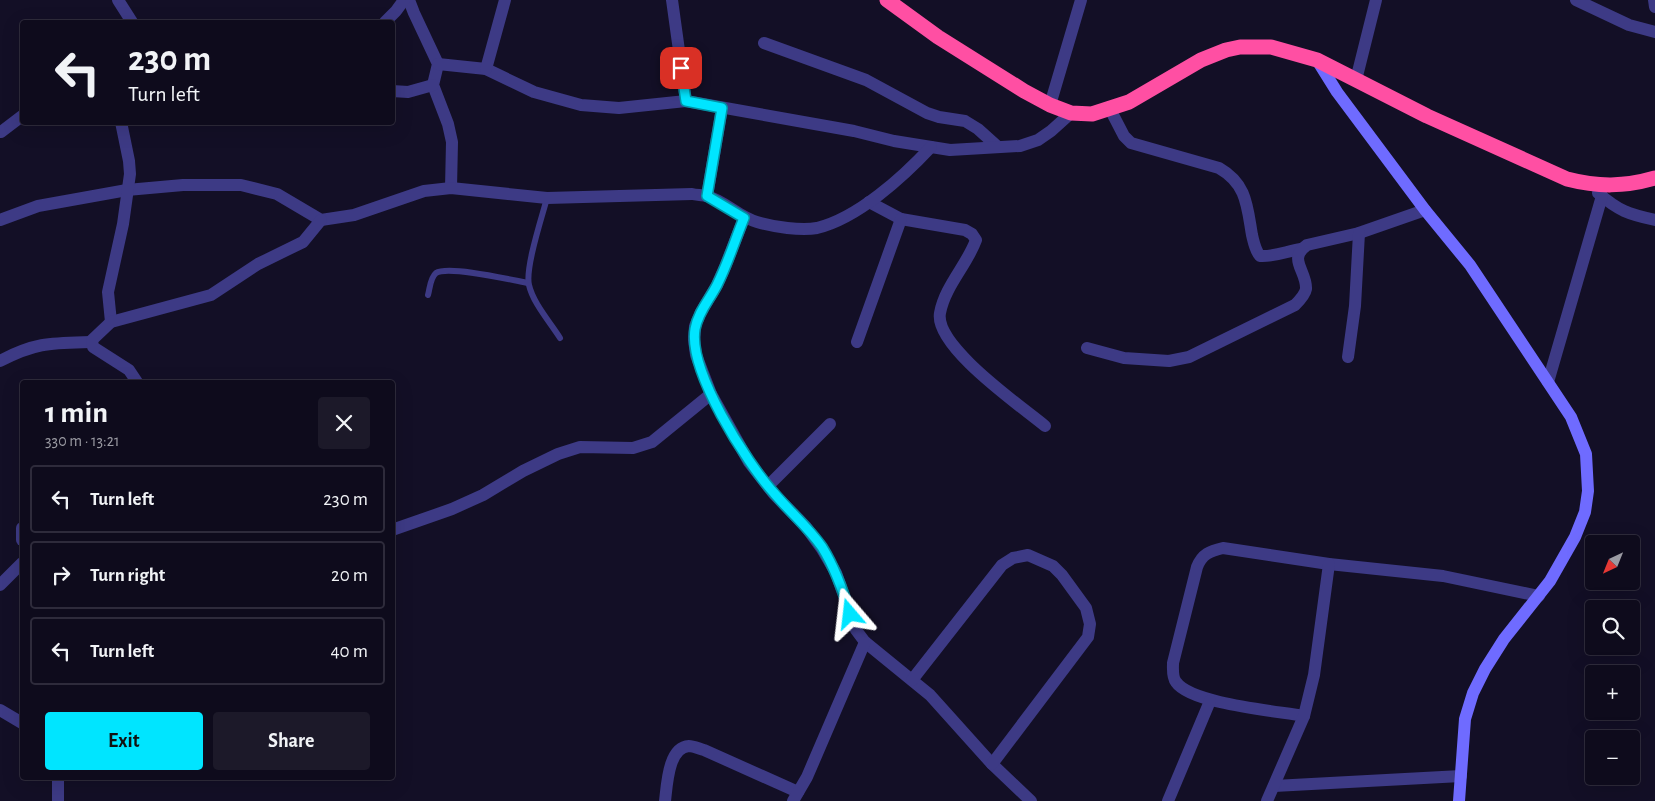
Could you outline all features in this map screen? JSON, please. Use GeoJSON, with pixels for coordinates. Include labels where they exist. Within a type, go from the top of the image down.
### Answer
{"type":"FeatureCollection","features":[{"type":"Feature","properties":{"kind":"highway"},"geometry":{"type":"LineString","coordinates":[[887,0],[938,37],[1024,91],[1050,106],[1070,113],[1092,114],[1129,102],[1201,60],[1226,50],[1240,46],[1271,47],[1316,60],[1494,148],[1567,179],[1609,186],[1634,184],[1655,178]]}},
{"type":"Feature","properties":{"kind":"street"},"geometry":{"type":"LineString","coordinates":[[118,0],[131,20]]}},
{"type":"Feature","properties":{"kind":"street"},"geometry":{"type":"LineString","coordinates":[[386,20],[404,0]]}},
{"type":"Feature","properties":{"kind":"street"},"geometry":{"type":"LineString","coordinates":[[409,0],[438,64],[433,85],[448,124],[452,142],[451,188]]}},
{"type":"Feature","properties":{"kind":"street"},"geometry":{"type":"LineString","coordinates":[[486,69],[505,0]]}},
{"type":"Feature","properties":{"kind":"street"},"geometry":{"type":"LineString","coordinates":[[672,0],[686,101]]}},
{"type":"Feature","properties":{"kind":"street"},"geometry":{"type":"LineString","coordinates":[[1050,106],[1082,0]]}},
{"type":"Feature","properties":{"kind":"street"},"geometry":{"type":"LineString","coordinates":[[1356,80],[1376,0]]}},
{"type":"Feature","properties":{"kind":"street"},"geometry":{"type":"LineString","coordinates":[[1576,0],[1629,25],[1655,32]]}},
{"type":"Feature","properties":{"kind":"street"},"geometry":{"type":"LineString","coordinates":[[1654,0],[1655,7]]}},
{"type":"Feature","properties":{"kind":"street"},"geometry":{"type":"LineString","coordinates":[[764,43],[866,80],[927,113],[965,121],[978,129],[998,147]]}},
{"type":"Feature","properties":{"kind":"street"},"geometry":{"type":"LineString","coordinates":[[1316,60],[1337,92],[1424,210],[1470,265],[1571,417],[1586,454],[1588,491],[1585,512],[1576,537],[1550,581],[1504,639],[1485,668],[1473,694],[1465,719],[1459,801]]}},
{"type":"Feature","properties":{"kind":"street"},"geometry":{"type":"LineString","coordinates":[[438,64],[486,69],[534,92],[581,104],[619,108],[686,101],[950,150],[1020,146],[1038,140],[1051,131],[1070,113]]}},
{"type":"Feature","properties":{"kind":"street"},"geometry":{"type":"LineString","coordinates":[[395,91],[408,92],[433,85]]}},
{"type":"Feature","properties":{"kind":"street"},"geometry":{"type":"LineString","coordinates":[[707,196],[722,108]]}},
{"type":"Feature","properties":{"kind":"street"},"geometry":{"type":"LineString","coordinates":[[1110,109],[1124,136],[1131,143],[1219,168],[1233,178],[1243,190],[1254,244],[1260,256],[1278,255],[1301,249],[1308,245],[1360,233],[1424,210]]}},
{"type":"Feature","properties":{"kind":"street"},"geometry":{"type":"LineString","coordinates":[[1,132],[20,118]]}},
{"type":"Feature","properties":{"kind":"street"},"geometry":{"type":"LineString","coordinates":[[111,322],[108,292],[123,224],[130,174],[123,125]]}},
{"type":"Feature","properties":{"kind":"street"},"geometry":{"type":"LineString","coordinates":[[0,220],[38,206],[127,190],[241,185],[277,194],[320,220],[354,215],[424,192],[451,188],[546,198],[692,194],[707,196],[744,218],[758,223],[801,230],[817,228],[836,222],[869,202],[914,166],[932,147]]}},
{"type":"Feature","properties":{"kind":"street"},"geometry":{"type":"LineString","coordinates":[[1588,184],[1614,206],[1624,211],[1655,220]]}},
{"type":"Feature","properties":{"kind":"street"},"geometry":{"type":"LineString","coordinates":[[1548,382],[1602,196]]}},
{"type":"Feature","properties":{"kind":"street"},"geometry":{"type":"LineString","coordinates":[[869,202],[901,219],[965,230],[972,234],[976,240],[945,298],[940,314],[941,325],[962,356],[978,372],[1045,426]]}},
{"type":"Feature","properties":{"kind":"street"},"geometry":{"type":"LineString","coordinates":[[744,218],[717,285],[695,326],[696,355],[711,394],[749,462],[768,486],[806,527],[822,549],[836,573],[856,630],[865,642],[930,694],[1024,797]]}},
{"type":"Feature","properties":{"kind":"street"},"geometry":{"type":"LineString","coordinates":[[857,342],[901,219]]}},
{"type":"Feature","properties":{"kind":"street"},"geometry":{"type":"LineString","coordinates":[[91,342],[111,322],[211,295],[258,264],[303,242],[320,220]]}},
{"type":"Feature","properties":{"kind":"street"},"geometry":{"type":"LineString","coordinates":[[1348,357],[1356,306],[1360,233]]}},
{"type":"Feature","properties":{"kind":"street"},"geometry":{"type":"LineString","coordinates":[[1087,348],[1124,358],[1155,361],[1169,361],[1189,357],[1295,305],[1303,297],[1306,288],[1298,257],[1301,249]]}},
{"type":"Feature","properties":{"kind":"street"},"geometry":{"type":"LineString","coordinates":[[0,361],[31,347],[47,343],[91,342]]}},
{"type":"Feature","properties":{"kind":"street"},"geometry":{"type":"LineString","coordinates":[[91,342],[96,350],[129,370],[136,380]]}},
{"type":"Feature","properties":{"kind":"street"},"geometry":{"type":"LineString","coordinates":[[395,529],[452,509],[483,495],[523,471],[558,454],[580,447],[633,448],[652,442],[711,394]]}},
{"type":"Feature","properties":{"kind":"street"},"geometry":{"type":"LineString","coordinates":[[768,486],[830,424]]}},
{"type":"Feature","properties":{"kind":"street"},"geometry":{"type":"LineString","coordinates":[[1304,716],[1210,701],[1185,690],[1176,682],[1173,673],[1173,663],[1201,557],[1210,551],[1223,548],[1329,564],[1443,576],[1539,596]]}},
{"type":"Feature","properties":{"kind":"street"},"geometry":{"type":"LineString","coordinates":[[912,680],[1002,565],[1013,558],[1028,555],[1053,566],[1062,575],[1086,608],[1090,624],[1088,637],[992,764]]}},
{"type":"Feature","properties":{"kind":"street"},"geometry":{"type":"LineString","coordinates":[[1267,801],[1304,716],[1314,675],[1329,564]]}},
{"type":"Feature","properties":{"kind":"street"},"geometry":{"type":"LineString","coordinates":[[0,585],[20,565]]}},
{"type":"Feature","properties":{"kind":"street"},"geometry":{"type":"LineString","coordinates":[[665,801],[670,766],[674,755],[680,749],[689,746],[704,750],[795,797],[808,777],[865,642]]}},
{"type":"Feature","properties":{"kind":"street"},"geometry":{"type":"LineString","coordinates":[[1168,801],[1210,701]]}},
{"type":"Feature","properties":{"kind":"street"},"geometry":{"type":"LineString","coordinates":[[0,710],[20,722]]}},
{"type":"Feature","properties":{"kind":"street"},"geometry":{"type":"LineString","coordinates":[[1274,786],[1462,776]]}},
{"type":"Feature","properties":{"kind":"street"},"geometry":{"type":"LineString","coordinates":[[58,780],[58,801]]}},
{"type":"Feature","properties":{"kind":"lane"},"geometry":{"type":"LineString","coordinates":[[546,198],[530,266],[528,283],[536,300],[560,338]]}},
{"type":"Feature","properties":{"kind":"lane"},"geometry":{"type":"LineString","coordinates":[[428,295],[432,278],[444,270],[528,283]]}},
{"type":"Feature","properties":{"kind":"route"},"geometry":{"type":"LineString","coordinates":[[681,68],[686,101],[722,108],[707,196],[744,218],[717,285],[695,326],[696,355],[711,394],[749,462],[774,494],[806,527],[822,549],[836,573],[850,614]]}}]}
